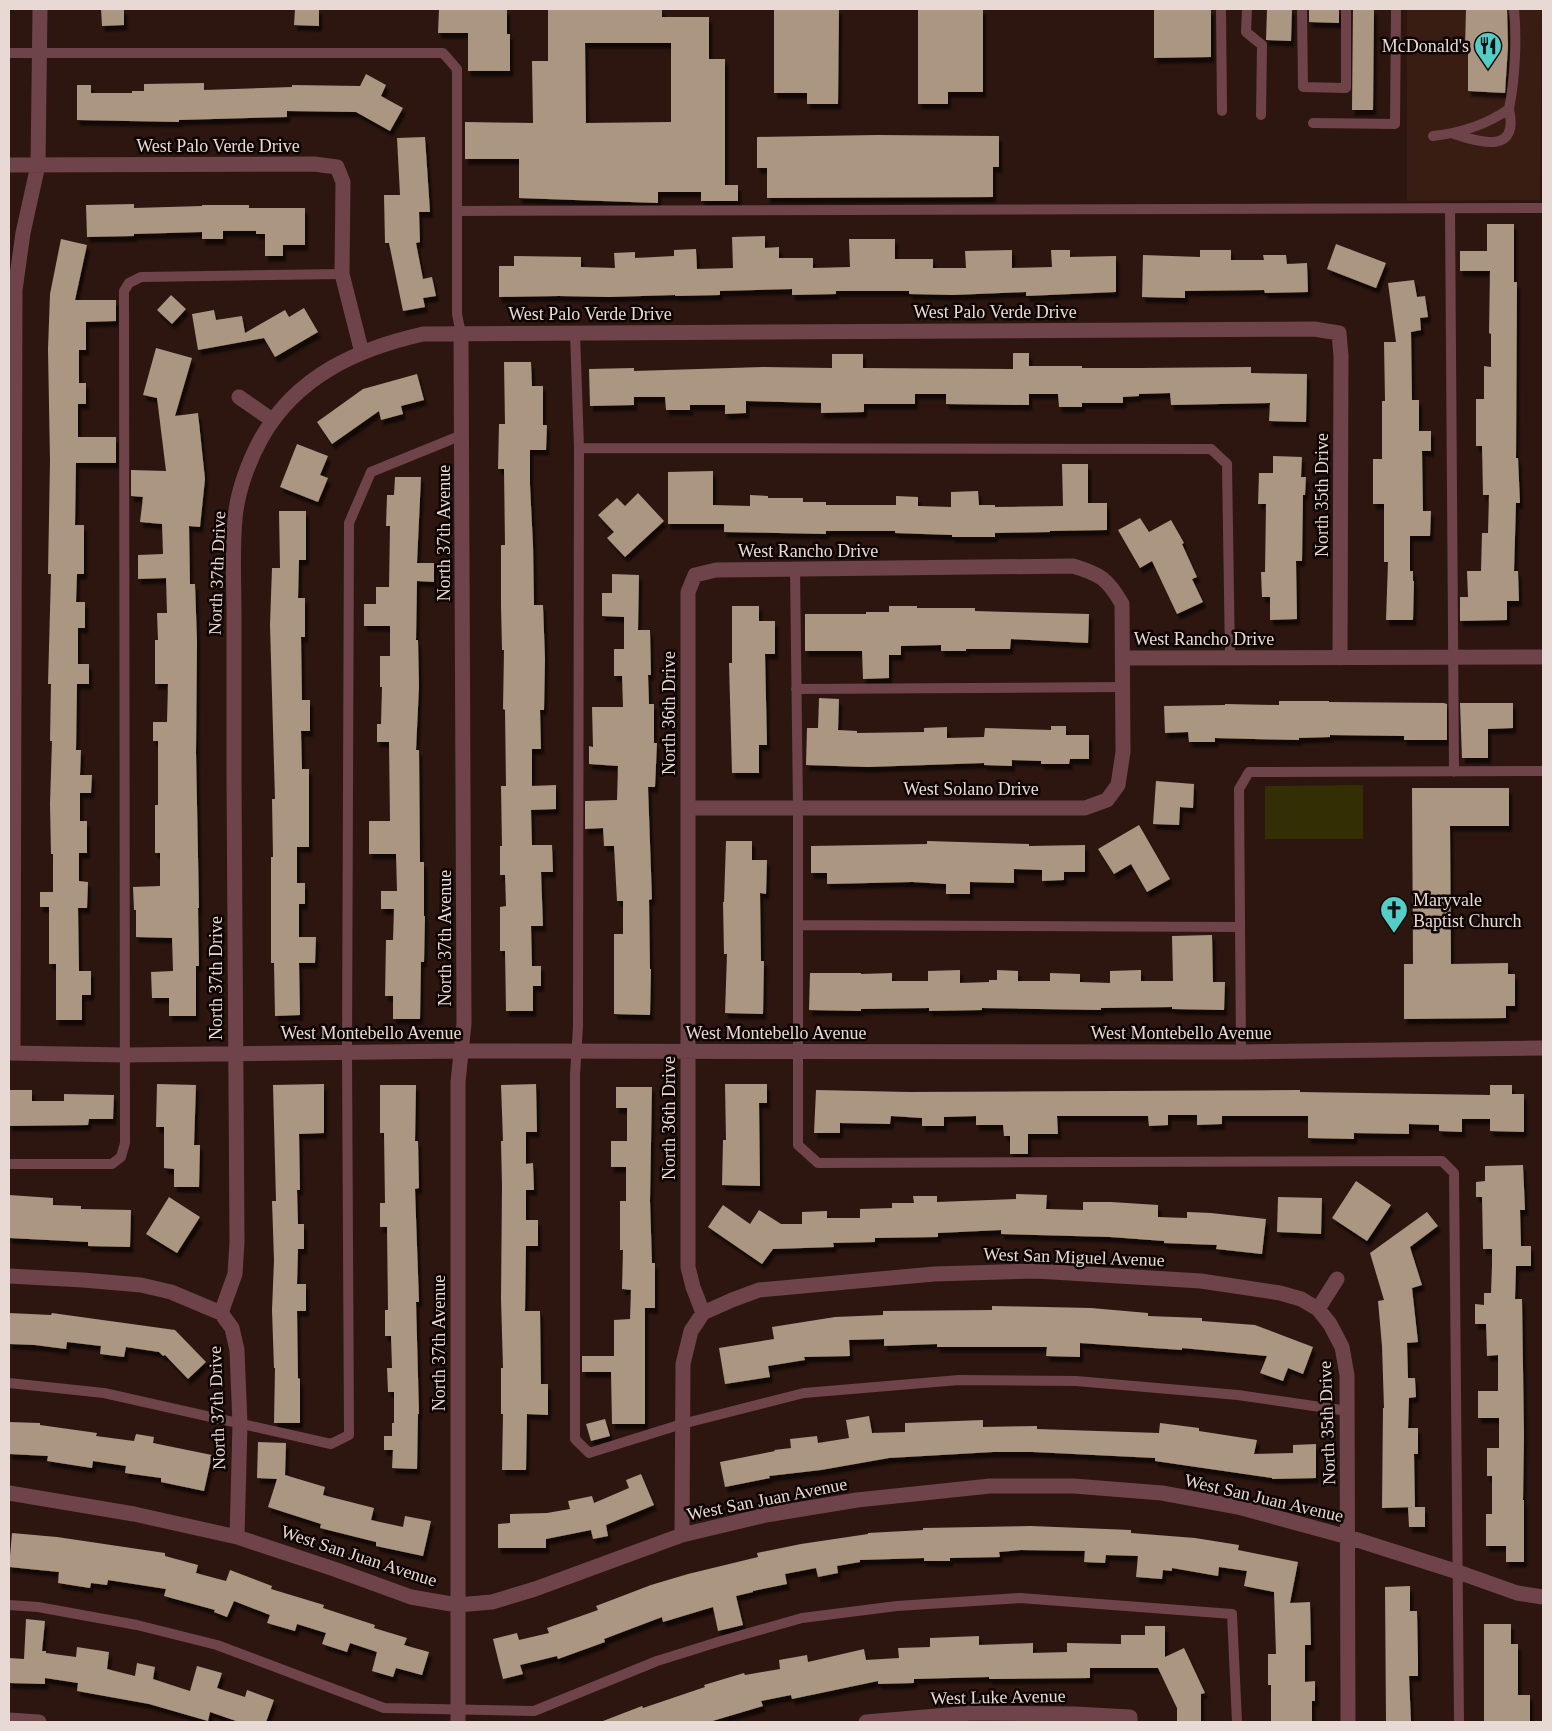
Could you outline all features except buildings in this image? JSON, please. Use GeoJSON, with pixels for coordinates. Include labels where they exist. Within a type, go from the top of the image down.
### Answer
{"type":"FeatureCollection","features":[{"type":"Feature","properties":{"kind":"street"},"geometry":{"type":"LineString","coordinates":[[11,1053],[15,290],[23,233],[38,165],[40,9]]}},
{"type":"Feature","properties":{"kind":"street","name":"West Palo Verde Drive"},"geometry":{"type":"LineString","coordinates":[[9,165],[314,164],[337,167],[343,182],[342,274],[362,353],[395,340],[422,334],[1314,329],[1339,333]]}},
{"type":"Feature","properties":{"kind":"street","name":"North 35th Drive"},"geometry":{"type":"LineString","coordinates":[[1339,333],[1341,356],[1340,658]]}},
{"type":"Feature","properties":{"kind":"street","name":"North 37th Avenue"},"geometry":{"type":"LineString","coordinates":[[458,1716],[458,1082],[464,1024],[460,334]]}},
{"type":"Feature","properties":{"kind":"street","name":"North 37th Drive"},"geometry":{"type":"LineString","coordinates":[[237,1537],[240,1424],[237,1350],[232,1328],[221,1312],[235,1274],[237,1242],[235,517],[245,474],[272,420],[314,377],[338,363],[362,353]]}},
{"type":"Feature","properties":{"kind":"street"},"geometry":{"type":"LineString","coordinates":[[239,397],[272,420]]}},
{"type":"Feature","properties":{"kind":"street","name":"West Rancho Drive"},"geometry":{"type":"LineString","coordinates":[[695,575],[716,570],[1073,566],[1094,572],[1113,588],[1122,604],[1124,658],[1543,657]]}},
{"type":"Feature","properties":{"kind":"street","name":"North 36th Drive"},"geometry":{"type":"LineString","coordinates":[[695,575],[688,592],[688,1266],[693,1287],[703,1313]]}},
{"type":"Feature","properties":{"kind":"street","name":"West Solano Drive"},"geometry":{"type":"LineString","coordinates":[[688,808],[1085,808],[1107,800],[1118,785],[1124,752],[1124,658]]}},
{"type":"Feature","properties":{"kind":"street","name":"West Montebello Avenue"},"geometry":{"type":"LineString","coordinates":[[11,1053],[125,1055],[461,1051],[1241,1052],[1543,1048]]}},
{"type":"Feature","properties":{"kind":"street","name":"West San Miguel Avenue"},"geometry":{"type":"LineString","coordinates":[[703,1313],[759,1290],[934,1274],[1036,1270],[1202,1281],[1280,1293],[1301,1299],[1318,1309]]}},
{"type":"Feature","properties":{"kind":"street"},"geometry":{"type":"LineString","coordinates":[[9,1276],[141,1285],[171,1292],[221,1312]]}},
{"type":"Feature","properties":{"kind":"street"},"geometry":{"type":"LineString","coordinates":[[1318,1309],[1337,1279]]}},
{"type":"Feature","properties":{"kind":"street","name":"North 35th Drive"},"geometry":{"type":"LineString","coordinates":[[1318,1309],[1330,1324],[1342,1347],[1348,1375],[1348,1722]]}},
{"type":"Feature","properties":{"kind":"street"},"geometry":{"type":"LineString","coordinates":[[682,1535],[683,1364],[692,1331],[703,1313]]}},
{"type":"Feature","properties":{"kind":"street","name":"West San Juan Avenue"},"geometry":{"type":"LineString","coordinates":[[9,1492],[134,1514],[237,1537],[334,1568],[411,1597],[457,1605],[492,1602],[535,1589],[682,1535],[766,1515],[857,1500],[922,1492],[1000,1486],[1074,1486],[1162,1493],[1238,1507],[1348,1537],[1517,1593],[1543,1597]]}},
{"type":"Feature","properties":{"kind":"street","name":"West Luke Avenue"},"geometry":{"type":"LineString","coordinates":[[866,1722],[972,1714],[1075,1714],[1130,1720]]}},
{"type":"Feature","properties":{"kind":"street"},"geometry":{"type":"LineString","coordinates":[[9,1720],[39,1722]]}},
{"type":"Feature","properties":{"kind":"lane"},"geometry":{"type":"LineString","coordinates":[[1221,9],[1222,111]]}},
{"type":"Feature","properties":{"kind":"lane"},"geometry":{"type":"LineString","coordinates":[[1246,9],[1246,32],[1262,45],[1261,115]]}},
{"type":"Feature","properties":{"kind":"lane"},"geometry":{"type":"LineString","coordinates":[[1302,9],[1303,87],[1346,88],[1346,9]]}},
{"type":"Feature","properties":{"kind":"lane"},"geometry":{"type":"LineString","coordinates":[[1313,123],[1395,124],[1396,9]]}},
{"type":"Feature","properties":{"kind":"lane"},"geometry":{"type":"LineString","coordinates":[[1454,134],[1477,141],[1495,143],[1503,140],[1509,133],[1512,121],[1509,109],[1512,94],[1514,9]]}},
{"type":"Feature","properties":{"kind":"lane"},"geometry":{"type":"LineString","coordinates":[[9,53],[443,53],[457,70],[457,314],[460,334]]}},
{"type":"Feature","properties":{"kind":"lane"},"geometry":{"type":"LineString","coordinates":[[1433,136],[1454,134],[1483,124],[1509,109]]}},
{"type":"Feature","properties":{"kind":"lane"},"geometry":{"type":"LineString","coordinates":[[1450,208],[1454,772]]}},
{"type":"Feature","properties":{"kind":"lane"},"geometry":{"type":"LineString","coordinates":[[458,211],[1543,208]]}},
{"type":"Feature","properties":{"kind":"lane"},"geometry":{"type":"LineString","coordinates":[[9,1164],[112,1164],[121,1157],[125,1144],[124,291],[129,283],[141,277],[342,274]]}},
{"type":"Feature","properties":{"kind":"lane"},"geometry":{"type":"LineString","coordinates":[[576,333],[579,448],[575,1439],[590,1452],[682,1424],[804,1393],[959,1380],[1076,1381],[1238,1396],[1348,1411]]}},
{"type":"Feature","properties":{"kind":"lane"},"geometry":{"type":"LineString","coordinates":[[9,1383],[104,1393],[331,1444],[349,1435],[347,1052],[349,523],[371,472],[462,435]]}},
{"type":"Feature","properties":{"kind":"lane"},"geometry":{"type":"LineString","coordinates":[[579,448],[1210,449],[1227,464],[1230,658]]}},
{"type":"Feature","properties":{"kind":"lane"},"geometry":{"type":"LineString","coordinates":[[795,570],[798,808],[798,1145],[818,1163],[1442,1161],[1454,1173],[1459,1722]]}},
{"type":"Feature","properties":{"kind":"lane"},"geometry":{"type":"LineString","coordinates":[[796,689],[1123,687]]}},
{"type":"Feature","properties":{"kind":"lane"},"geometry":{"type":"LineString","coordinates":[[1241,1052],[1239,789],[1249,772],[1543,772]]}},
{"type":"Feature","properties":{"kind":"lane"},"geometry":{"type":"LineString","coordinates":[[798,925],[1240,927]]}},
{"type":"Feature","properties":{"kind":"lane"},"geometry":{"type":"LineString","coordinates":[[9,1605],[38,1607],[137,1625],[217,1645],[384,1708],[458,1716],[534,1711],[657,1661],[802,1618],[897,1606],[1020,1598],[1232,1614],[1237,1722]]}},
{"type":"Feature","properties":{"kind":"shaded area"},"geometry":{"type":"Polygon","coordinates":[[[1407,9],[1542,9],[1540,200],[1407,201],[1407,9]]]}},
{"type":"Feature","properties":{"kind":"shaded area"},"geometry":{"type":"Polygon","coordinates":[[[1363,785],[1363,839],[1265,839],[1265,786],[1363,785]]]}},
{"type":"Feature","properties":{"kind":"place","name":"McDonald's"},"geometry":{"type":"Point","coordinates":[1488,70]}},
{"type":"Feature","properties":{"kind":"place","name":"Maryvale Baptist Church"},"geometry":{"type":"Point","coordinates":[1394,934]}}]}
